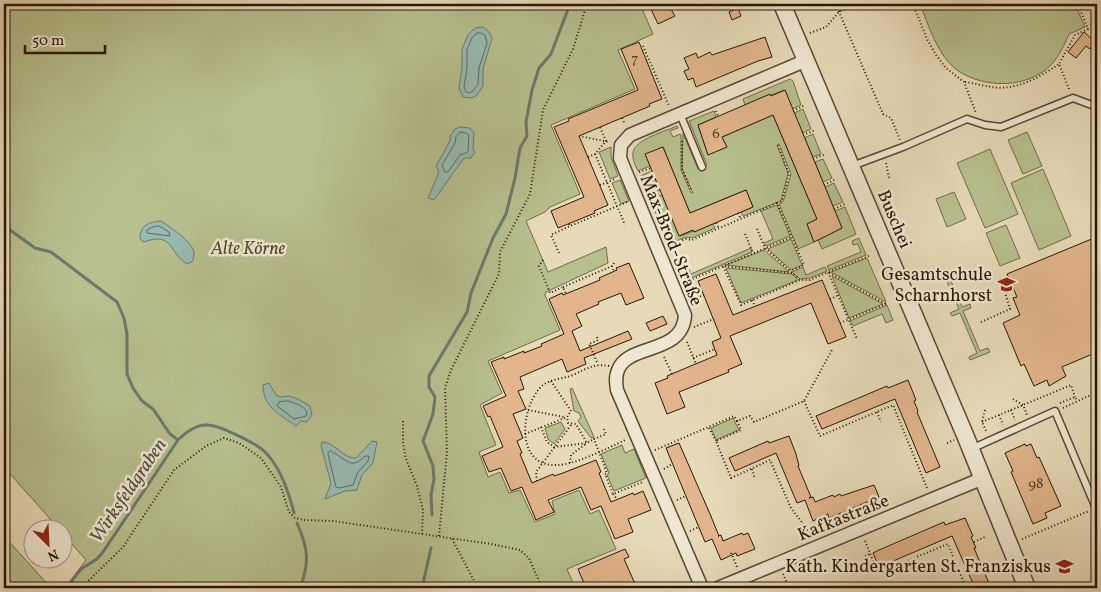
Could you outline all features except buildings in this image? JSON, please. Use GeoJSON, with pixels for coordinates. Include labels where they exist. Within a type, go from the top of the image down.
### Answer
{"type":"FeatureCollection","features":[{"type":"Feature","properties":{"kind":"street","name":"Buschei"},"geometry":{"type":"LineString","coordinates":[[782,4],[1027,588]]}},
{"type":"Feature","properties":{"kind":"street"},"geometry":{"type":"LineString","coordinates":[[621,145],[630,135],[807,60]]}},
{"type":"Feature","properties":{"kind":"street","name":"Max-Brod-Straße"},"geometry":{"type":"LineString","coordinates":[[618,368],[627,360],[674,339],[681,332],[685,315],[679,282],[658,250],[642,198],[632,174],[620,158],[621,145]]}},
{"type":"Feature","properties":{"kind":"street"},"geometry":{"type":"LineString","coordinates":[[618,368],[616,378],[617,390],[637,436],[652,454],[654,477],[702,588]]}},
{"type":"Feature","properties":{"kind":"street","name":"Kafkastraße"},"geometry":{"type":"LineString","coordinates":[[718,588],[981,479]]}},
{"type":"Feature","properties":{"kind":"lane"},"geometry":{"type":"LineString","coordinates":[[851,166],[887,154],[967,120],[1001,127],[1073,98],[1097,107]]}},
{"type":"Feature","properties":{"kind":"lane"},"geometry":{"type":"LineString","coordinates":[[680,114],[702,167]]}},
{"type":"Feature","properties":{"kind":"lane"},"geometry":{"type":"LineString","coordinates":[[970,449],[1056,411],[1096,508]]}},
{"type":"Feature","properties":{"kind":"path"},"geometry":{"type":"LineString","coordinates":[[439,536],[447,452],[445,388],[499,274],[500,252],[530,194],[543,110],[573,49],[587,4]]}},
{"type":"Feature","properties":{"kind":"path"},"geometry":{"type":"LineString","coordinates":[[839,4],[839,12],[883,114],[890,118],[903,147]]}},
{"type":"Feature","properties":{"kind":"path"},"geometry":{"type":"LineString","coordinates":[[810,33],[826,27],[839,12],[858,4]]}},
{"type":"Feature","properties":{"kind":"path"},"geometry":{"type":"LineString","coordinates":[[913,4],[927,39],[946,68],[964,82],[994,88],[1010,87],[1027,82],[1059,64],[1075,34],[1088,29],[1078,4]]}},
{"type":"Feature","properties":{"kind":"path"},"geometry":{"type":"LineString","coordinates":[[1059,64],[1073,98]]}},
{"type":"Feature","properties":{"kind":"path"},"geometry":{"type":"LineString","coordinates":[[964,82],[981,124]]}},
{"type":"Feature","properties":{"kind":"path"},"geometry":{"type":"LineString","coordinates":[[793,111],[806,105]]}},
{"type":"Feature","properties":{"kind":"path"},"geometry":{"type":"LineString","coordinates":[[715,109],[718,116]]}},
{"type":"Feature","properties":{"kind":"path"},"geometry":{"type":"LineString","coordinates":[[600,127],[606,141]]}},
{"type":"Feature","properties":{"kind":"path"},"geometry":{"type":"LineString","coordinates":[[803,135],[815,130]]}},
{"type":"Feature","properties":{"kind":"path"},"geometry":{"type":"LineString","coordinates":[[579,136],[621,145]]}},
{"type":"Feature","properties":{"kind":"path"},"geometry":{"type":"LineString","coordinates":[[588,157],[595,154],[606,141]]}},
{"type":"Feature","properties":{"kind":"path"},"geometry":{"type":"LineString","coordinates":[[658,250],[686,239],[692,240],[782,201],[789,174],[778,146]]}},
{"type":"Feature","properties":{"kind":"path"},"geometry":{"type":"LineString","coordinates":[[595,154],[625,225]]}},
{"type":"Feature","properties":{"kind":"path"},"geometry":{"type":"LineString","coordinates":[[814,159],[825,154]]}},
{"type":"Feature","properties":{"kind":"path"},"geometry":{"type":"LineString","coordinates":[[887,154],[886,162],[889,178]]}},
{"type":"Feature","properties":{"kind":"path"},"geometry":{"type":"LineString","coordinates":[[600,185],[651,168]]}},
{"type":"Feature","properties":{"kind":"path"},"geometry":{"type":"LineString","coordinates":[[824,184],[836,180]]}},
{"type":"Feature","properties":{"kind":"path"},"geometry":{"type":"LineString","coordinates":[[687,182],[691,190]]}},
{"type":"Feature","properties":{"kind":"path"},"geometry":{"type":"LineString","coordinates":[[559,253],[551,234],[617,206],[661,193]]}},
{"type":"Feature","properties":{"kind":"path"},"geometry":{"type":"LineString","coordinates":[[723,266],[791,272],[804,265],[777,203]]}},
{"type":"Feature","properties":{"kind":"path"},"geometry":{"type":"LineString","coordinates":[[834,209],[845,204]]}},
{"type":"Feature","properties":{"kind":"path"},"geometry":{"type":"LineString","coordinates":[[738,213],[741,219]]}},
{"type":"Feature","properties":{"kind":"path"},"geometry":{"type":"LineString","coordinates":[[658,223],[672,218]]}},
{"type":"Feature","properties":{"kind":"path"},"geometry":{"type":"LineString","coordinates":[[716,222],[718,228]]}},
{"type":"Feature","properties":{"kind":"path"},"geometry":{"type":"LineString","coordinates":[[757,229],[765,248],[800,280]]}},
{"type":"Feature","properties":{"kind":"path"},"geometry":{"type":"LineString","coordinates":[[745,234],[753,253]]}},
{"type":"Feature","properties":{"kind":"path"},"geometry":{"type":"LineString","coordinates":[[679,282],[792,237]]}},
{"type":"Feature","properties":{"kind":"path"},"geometry":{"type":"LineString","coordinates":[[723,266],[741,305],[800,280],[810,280],[868,256]]}},
{"type":"Feature","properties":{"kind":"path"},"geometry":{"type":"LineString","coordinates":[[543,260],[538,266],[550,293],[612,266],[614,263]]}},
{"type":"Feature","properties":{"kind":"path"},"geometry":{"type":"LineString","coordinates":[[612,266],[614,272]]}},
{"type":"Feature","properties":{"kind":"path"},"geometry":{"type":"LineString","coordinates":[[828,272],[857,339]]}},
{"type":"Feature","properties":{"kind":"path"},"geometry":{"type":"LineString","coordinates":[[828,272],[887,303],[840,323]]}},
{"type":"Feature","properties":{"kind":"path"},"geometry":{"type":"LineString","coordinates":[[981,322],[1010,309],[1000,276]]}},
{"type":"Feature","properties":{"kind":"path"},"geometry":{"type":"LineString","coordinates":[[563,287],[566,294]]}},
{"type":"Feature","properties":{"kind":"path"},"geometry":{"type":"LineString","coordinates":[[777,290],[779,296]]}},
{"type":"Feature","properties":{"kind":"path"},"geometry":{"type":"LineString","coordinates":[[690,300],[704,295]]}},
{"type":"Feature","properties":{"kind":"path"},"geometry":{"type":"LineString","coordinates":[[830,299],[838,295]]}},
{"type":"Feature","properties":{"kind":"path"},"geometry":{"type":"LineString","coordinates":[[752,300],[755,306]]}},
{"type":"Feature","properties":{"kind":"path"},"geometry":{"type":"LineString","coordinates":[[693,320],[694,327],[714,319]]}},
{"type":"Feature","properties":{"kind":"path"},"geometry":{"type":"LineString","coordinates":[[597,337],[598,340],[589,344],[598,364]]}},
{"type":"Feature","properties":{"kind":"path"},"geometry":{"type":"LineString","coordinates":[[681,343],[686,339],[696,364]]}},
{"type":"Feature","properties":{"kind":"path"},"geometry":{"type":"LineString","coordinates":[[693,358],[714,349]]}},
{"type":"Feature","properties":{"kind":"path"},"geometry":{"type":"LineString","coordinates":[[737,421],[750,416],[754,422],[804,401],[832,350]]}},
{"type":"Feature","properties":{"kind":"path"},"geometry":{"type":"LineString","coordinates":[[663,355],[672,374]]}},
{"type":"Feature","properties":{"kind":"path"},"geometry":{"type":"LineString","coordinates":[[618,368],[598,364],[570,376],[551,380],[539,388],[530,403],[524,424],[527,446],[542,463],[558,466],[637,436]]}},
{"type":"Feature","properties":{"kind":"path"},"geometry":{"type":"LineString","coordinates":[[525,434],[567,417],[571,411],[551,380]]}},
{"type":"Feature","properties":{"kind":"path"},"geometry":{"type":"LineString","coordinates":[[982,422],[1071,385],[1075,397]]}},
{"type":"Feature","properties":{"kind":"path"},"geometry":{"type":"LineString","coordinates":[[1056,411],[1097,392]]}},
{"type":"Feature","properties":{"kind":"path"},"geometry":{"type":"LineString","coordinates":[[804,401],[820,436],[893,405],[928,489],[921,492]]}},
{"type":"Feature","properties":{"kind":"path"},"geometry":{"type":"LineString","coordinates":[[528,410],[567,417]]}},
{"type":"Feature","properties":{"kind":"path"},"geometry":{"type":"LineString","coordinates":[[985,410],[982,422],[987,434]]}},
{"type":"Feature","properties":{"kind":"path"},"geometry":{"type":"LineString","coordinates":[[1010,424],[1016,422],[1011,410]]}},
{"type":"Feature","properties":{"kind":"path"},"geometry":{"type":"LineString","coordinates":[[876,412],[881,422]]}},
{"type":"Feature","properties":{"kind":"path"},"geometry":{"type":"LineString","coordinates":[[999,415],[1004,427]]}},
{"type":"Feature","properties":{"kind":"path"},"geometry":{"type":"LineString","coordinates":[[652,454],[734,416],[741,430],[716,441]]}},
{"type":"Feature","properties":{"kind":"path"},"geometry":{"type":"LineString","coordinates":[[567,417],[571,424],[576,424],[587,443]]}},
{"type":"Feature","properties":{"kind":"path"},"geometry":{"type":"LineString","coordinates":[[403,421],[403,443],[406,459],[418,486],[423,510],[422,534]]}},
{"type":"Feature","properties":{"kind":"path"},"geometry":{"type":"LineString","coordinates":[[537,481],[536,472],[571,424]]}},
{"type":"Feature","properties":{"kind":"path"},"geometry":{"type":"LineString","coordinates":[[541,427],[547,442],[554,447],[587,443]]}},
{"type":"Feature","properties":{"kind":"path"},"geometry":{"type":"LineString","coordinates":[[709,427],[731,478],[770,460],[791,508],[807,529],[811,539]]}},
{"type":"Feature","properties":{"kind":"path"},"geometry":{"type":"LineString","coordinates":[[570,463],[571,454],[587,443],[606,434],[604,429]]}},
{"type":"Feature","properties":{"kind":"path"},"geometry":{"type":"LineString","coordinates":[[81,588],[123,547],[174,470],[206,446],[224,438],[239,443],[261,458],[281,487],[289,512],[295,518],[333,521],[439,536],[520,550],[529,558],[542,588]]}},
{"type":"Feature","properties":{"kind":"path"},"geometry":{"type":"LineString","coordinates":[[594,439],[607,473],[605,474],[617,499]]}},
{"type":"Feature","properties":{"kind":"path"},"geometry":{"type":"LineString","coordinates":[[660,463],[662,470],[672,464]]}},
{"type":"Feature","properties":{"kind":"path"},"geometry":{"type":"LineString","coordinates":[[752,468],[755,479]]}},
{"type":"Feature","properties":{"kind":"path"},"geometry":{"type":"LineString","coordinates":[[614,494],[654,477]]}},
{"type":"Feature","properties":{"kind":"path"},"geometry":{"type":"LineString","coordinates":[[676,500],[686,496]]}},
{"type":"Feature","properties":{"kind":"path"},"geometry":{"type":"LineString","coordinates":[[1019,540],[1096,508]]}},
{"type":"Feature","properties":{"kind":"path"},"geometry":{"type":"LineString","coordinates":[[689,532],[699,527]]}},
{"type":"Feature","properties":{"kind":"path"},"geometry":{"type":"LineString","coordinates":[[860,529],[878,573],[948,544],[966,588]]}},
{"type":"Feature","properties":{"kind":"path"},"geometry":{"type":"LineString","coordinates":[[974,542],[985,537]]}},
{"type":"Feature","properties":{"kind":"path"},"geometry":{"type":"LineString","coordinates":[[452,538],[478,588]]}},
{"type":"Feature","properties":{"kind":"path"},"geometry":{"type":"LineString","coordinates":[[731,553],[738,569]]}},
{"type":"Feature","properties":{"kind":"path"},"geometry":{"type":"LineString","coordinates":[[865,556],[870,554]]}},
{"type":"Feature","properties":{"kind":"path"},"geometry":{"type":"LineString","coordinates":[[778,563],[789,588]]}},
{"type":"Feature","properties":{"kind":"path"},"geometry":{"type":"LineString","coordinates":[[794,588],[800,586]]}},
{"type":"Feature","properties":{"kind":"green space","name":"Alte Körne"},"geometry":{"type":"Polygon","coordinates":[[[4,4],[640,4],[653,34],[618,50],[635,89],[551,125],[580,194],[550,207],[545,212],[526,221],[548,272],[606,247],[608,263],[546,292],[545,295],[560,330],[488,361],[502,393],[480,405],[496,445],[479,452],[488,477],[500,472],[509,493],[520,490],[535,522],[555,514],[552,501],[579,490],[590,514],[599,510],[616,549],[567,569],[575,588],[65,588],[86,560],[72,544],[72,520],[51,520],[4,467],[4,4]]]}},
{"type":"Feature","properties":{"kind":"green space"},"geometry":{"type":"Polygon","coordinates":[[[920,4],[1075,4],[1085,27],[1069,34],[1062,50],[1052,64],[1042,72],[1019,82],[993,83],[980,81],[968,76],[950,64],[934,40],[920,4]]]}},
{"type":"Feature","properties":{"kind":"green space"},"geometry":{"type":"Polygon","coordinates":[[[790,79],[793,81],[801,105],[792,109],[784,90],[745,105],[743,99],[790,79]]]}},
{"type":"Feature","properties":{"kind":"green space"},"geometry":{"type":"Polygon","coordinates":[[[803,109],[811,129],[802,133],[794,113],[803,109]]]}},
{"type":"Feature","properties":{"kind":"green space"},"geometry":{"type":"Polygon","coordinates":[[[714,111],[716,117],[698,125],[708,154],[726,147],[722,137],[773,115],[817,219],[807,224],[814,242],[798,249],[779,204],[783,202],[791,174],[779,144],[777,145],[788,173],[781,201],[743,216],[741,212],[753,207],[746,190],[690,213],[663,147],[650,166],[638,171],[633,157],[635,147],[645,139],[677,126],[678,128],[670,131],[673,137],[681,135],[681,170],[691,193],[693,193],[682,169],[683,133],[698,169],[707,165],[689,121],[714,111]]]}},
{"type":"Feature","properties":{"kind":"green space"},"geometry":{"type":"Polygon","coordinates":[[[1027,132],[1042,166],[1023,174],[1008,140],[1027,132]]]}},
{"type":"Feature","properties":{"kind":"green space"},"geometry":{"type":"Polygon","coordinates":[[[813,134],[821,154],[813,157],[804,138],[813,134]]]}},
{"type":"Feature","properties":{"kind":"green space"},"geometry":{"type":"Polygon","coordinates":[[[611,147],[611,157],[618,176],[610,179],[599,152],[611,147]]]}},
{"type":"Feature","properties":{"kind":"green space"},"geometry":{"type":"Polygon","coordinates":[[[990,149],[1018,214],[985,228],[957,163],[990,149]]]}},
{"type":"Feature","properties":{"kind":"green space"},"geometry":{"type":"Polygon","coordinates":[[[823,159],[832,178],[823,182],[815,162],[823,159]]]}},
{"type":"Feature","properties":{"kind":"green space"},"geometry":{"type":"Polygon","coordinates":[[[1043,169],[1071,236],[1039,250],[1011,183],[1043,169]]]}},
{"type":"Feature","properties":{"kind":"green space"},"geometry":{"type":"Polygon","coordinates":[[[652,171],[660,190],[648,195],[640,176],[652,171]]]}},
{"type":"Feature","properties":{"kind":"green space"},"geometry":{"type":"Polygon","coordinates":[[[620,180],[629,201],[621,204],[612,183],[620,180]]]}},
{"type":"Feature","properties":{"kind":"green space"},"geometry":{"type":"Polygon","coordinates":[[[834,183],[843,202],[833,206],[825,187],[834,183]]]}},
{"type":"Feature","properties":{"kind":"green space"},"geometry":{"type":"Polygon","coordinates":[[[954,192],[966,219],[947,227],[936,199],[954,192]]]}},
{"type":"Feature","properties":{"kind":"green space"},"geometry":{"type":"Polygon","coordinates":[[[662,195],[671,215],[659,220],[650,200],[662,195]]]}},
{"type":"Feature","properties":{"kind":"green space"},"geometry":{"type":"Polygon","coordinates":[[[777,205],[790,236],[766,246],[764,243],[773,239],[761,211],[777,205]]]}},
{"type":"Feature","properties":{"kind":"green space"},"geometry":{"type":"Polygon","coordinates":[[[845,207],[856,234],[822,249],[818,240],[842,228],[835,211],[845,207]]]}},
{"type":"Feature","properties":{"kind":"green space"},"geometry":{"type":"Polygon","coordinates":[[[673,220],[680,236],[713,224],[715,228],[692,238],[686,237],[668,245],[660,225],[673,220]]]}},
{"type":"Feature","properties":{"kind":"green space"},"geometry":{"type":"Polygon","coordinates":[[[1006,225],[1020,258],[1000,266],[986,233],[1006,225]]]}},
{"type":"Feature","properties":{"kind":"green space"},"geometry":{"type":"Polygon","coordinates":[[[859,238],[866,255],[829,270],[827,266],[861,252],[858,244],[853,245],[852,241],[859,238]]]}},
{"type":"Feature","properties":{"kind":"green space"},"geometry":{"type":"Polygon","coordinates":[[[791,239],[802,265],[791,270],[768,249],[791,239]]]}},
{"type":"Feature","properties":{"kind":"green space"},"geometry":{"type":"Polygon","coordinates":[[[751,248],[752,252],[684,281],[677,265],[683,262],[686,263],[691,274],[751,248]]]}},
{"type":"Feature","properties":{"kind":"green space"},"geometry":{"type":"Polygon","coordinates":[[[764,250],[789,272],[726,265],[764,250]]]}},
{"type":"Feature","properties":{"kind":"green space"},"geometry":{"type":"Polygon","coordinates":[[[867,258],[886,302],[831,272],[867,258]]]}},
{"type":"Feature","properties":{"kind":"green space"},"geometry":{"type":"Polygon","coordinates":[[[803,267],[806,275],[825,267],[827,271],[810,278],[800,279],[792,272],[803,267]]]}},
{"type":"Feature","properties":{"kind":"green space"},"geometry":{"type":"Polygon","coordinates":[[[726,268],[792,274],[798,280],[741,303],[726,268]]]}},
{"type":"Feature","properties":{"kind":"green space"},"geometry":{"type":"Polygon","coordinates":[[[948,274],[962,307],[970,304],[971,308],[963,311],[980,351],[988,348],[990,352],[970,360],[969,357],[977,353],[960,313],[952,316],[950,313],[959,309],[944,275],[948,274]]]}},
{"type":"Feature","properties":{"kind":"green space"},"geometry":{"type":"Polygon","coordinates":[[[832,276],[883,304],[849,318],[832,276]]]}},
{"type":"Feature","properties":{"kind":"green space"},"geometry":{"type":"Polygon","coordinates":[[[887,305],[893,320],[886,323],[882,314],[853,326],[850,321],[887,305]]]}},
{"type":"Feature","properties":{"kind":"green space"},"geometry":{"type":"Polygon","coordinates":[[[572,388],[594,437],[591,438],[578,421],[581,417],[579,413],[574,411],[570,389],[572,388]]]}},
{"type":"Feature","properties":{"kind":"green space"},"geometry":{"type":"Polygon","coordinates":[[[733,418],[739,430],[716,440],[711,428],[733,418]]]}},
{"type":"Feature","properties":{"kind":"green space"},"geometry":{"type":"Polygon","coordinates":[[[561,422],[565,429],[554,444],[548,439],[545,428],[561,422]]]}},
{"type":"Feature","properties":{"kind":"green space"},"geometry":{"type":"Polygon","coordinates":[[[622,445],[625,453],[634,449],[646,478],[614,491],[601,454],[622,445]]]}},
{"type":"Feature","properties":{"kind":"green space"},"geometry":{"type":"Polygon","coordinates":[[[4,536],[22,556],[22,570],[35,570],[51,588],[4,588],[4,536]]]}},
{"type":"Feature","properties":{"kind":"water"},"geometry":{"type":"Polygon","coordinates":[[[483,27],[492,38],[483,69],[483,86],[477,95],[472,98],[463,97],[459,88],[462,49],[468,35],[475,28],[483,27]]]}},
{"type":"Feature","properties":{"kind":"water"},"geometry":{"type":"Polygon","coordinates":[[[459,127],[470,128],[474,133],[473,149],[475,152],[471,158],[464,158],[434,200],[428,198],[439,172],[436,166],[450,141],[450,136],[459,127]]]}},
{"type":"Feature","properties":{"kind":"water"},"geometry":{"type":"Polygon","coordinates":[[[161,221],[190,244],[194,253],[193,261],[187,264],[166,241],[153,239],[144,242],[140,239],[143,227],[153,222],[161,221]]]}},
{"type":"Feature","properties":{"kind":"water"},"geometry":{"type":"Polygon","coordinates":[[[269,383],[276,395],[280,397],[289,396],[310,406],[312,415],[307,422],[301,421],[296,426],[273,409],[264,393],[263,385],[269,383]]]}},
{"type":"Feature","properties":{"kind":"water"},"geometry":{"type":"Polygon","coordinates":[[[372,441],[377,442],[373,463],[362,475],[357,490],[345,491],[325,499],[331,483],[321,446],[322,442],[331,445],[351,458],[356,458],[372,441]]]}},
{"type":"Feature","properties":{"kind":"waterway","name":"Alte Körne"},"geometry":{"type":"LineString","coordinates":[[432,515],[433,466],[423,441],[433,414],[435,397],[429,387],[429,376],[467,312],[471,293],[493,238],[506,214],[520,148],[527,136],[526,122],[532,90],[539,68],[551,54],[570,4]]}},
{"type":"Feature","properties":{"kind":"waterway"},"geometry":{"type":"LineString","coordinates":[[4,218],[10,230],[35,248],[51,252],[117,302],[124,318],[127,334],[127,374],[133,388],[142,401],[153,409],[170,434],[178,440]]}},
{"type":"Feature","properties":{"kind":"waterway","name":"Wirksfeldgraben"},"geometry":{"type":"LineString","coordinates":[[66,588],[81,569],[97,559],[103,552],[178,440],[196,427],[208,425],[229,431],[264,451],[279,472],[287,489],[294,513]]}},
{"type":"Feature","properties":{"kind":"waterway","name":"Wirksfeldgraben"},"geometry":{"type":"LineString","coordinates":[[297,523],[304,540],[306,555],[305,570],[300,588]]}},
{"type":"Feature","properties":{"kind":"waterway","name":"Alte Körne"},"geometry":{"type":"LineString","coordinates":[[422,588],[431,548]]}},
{"type":"Feature","properties":{"kind":"place","name":"Gesamtschule Scharnhorst"},"geometry":{"type":"Point","coordinates":[1006,284]}},
{"type":"Feature","properties":{"kind":"place","name":"Kath. Kindergarten St. Franziskus"},"geometry":{"type":"Point","coordinates":[1065,566]}}]}
